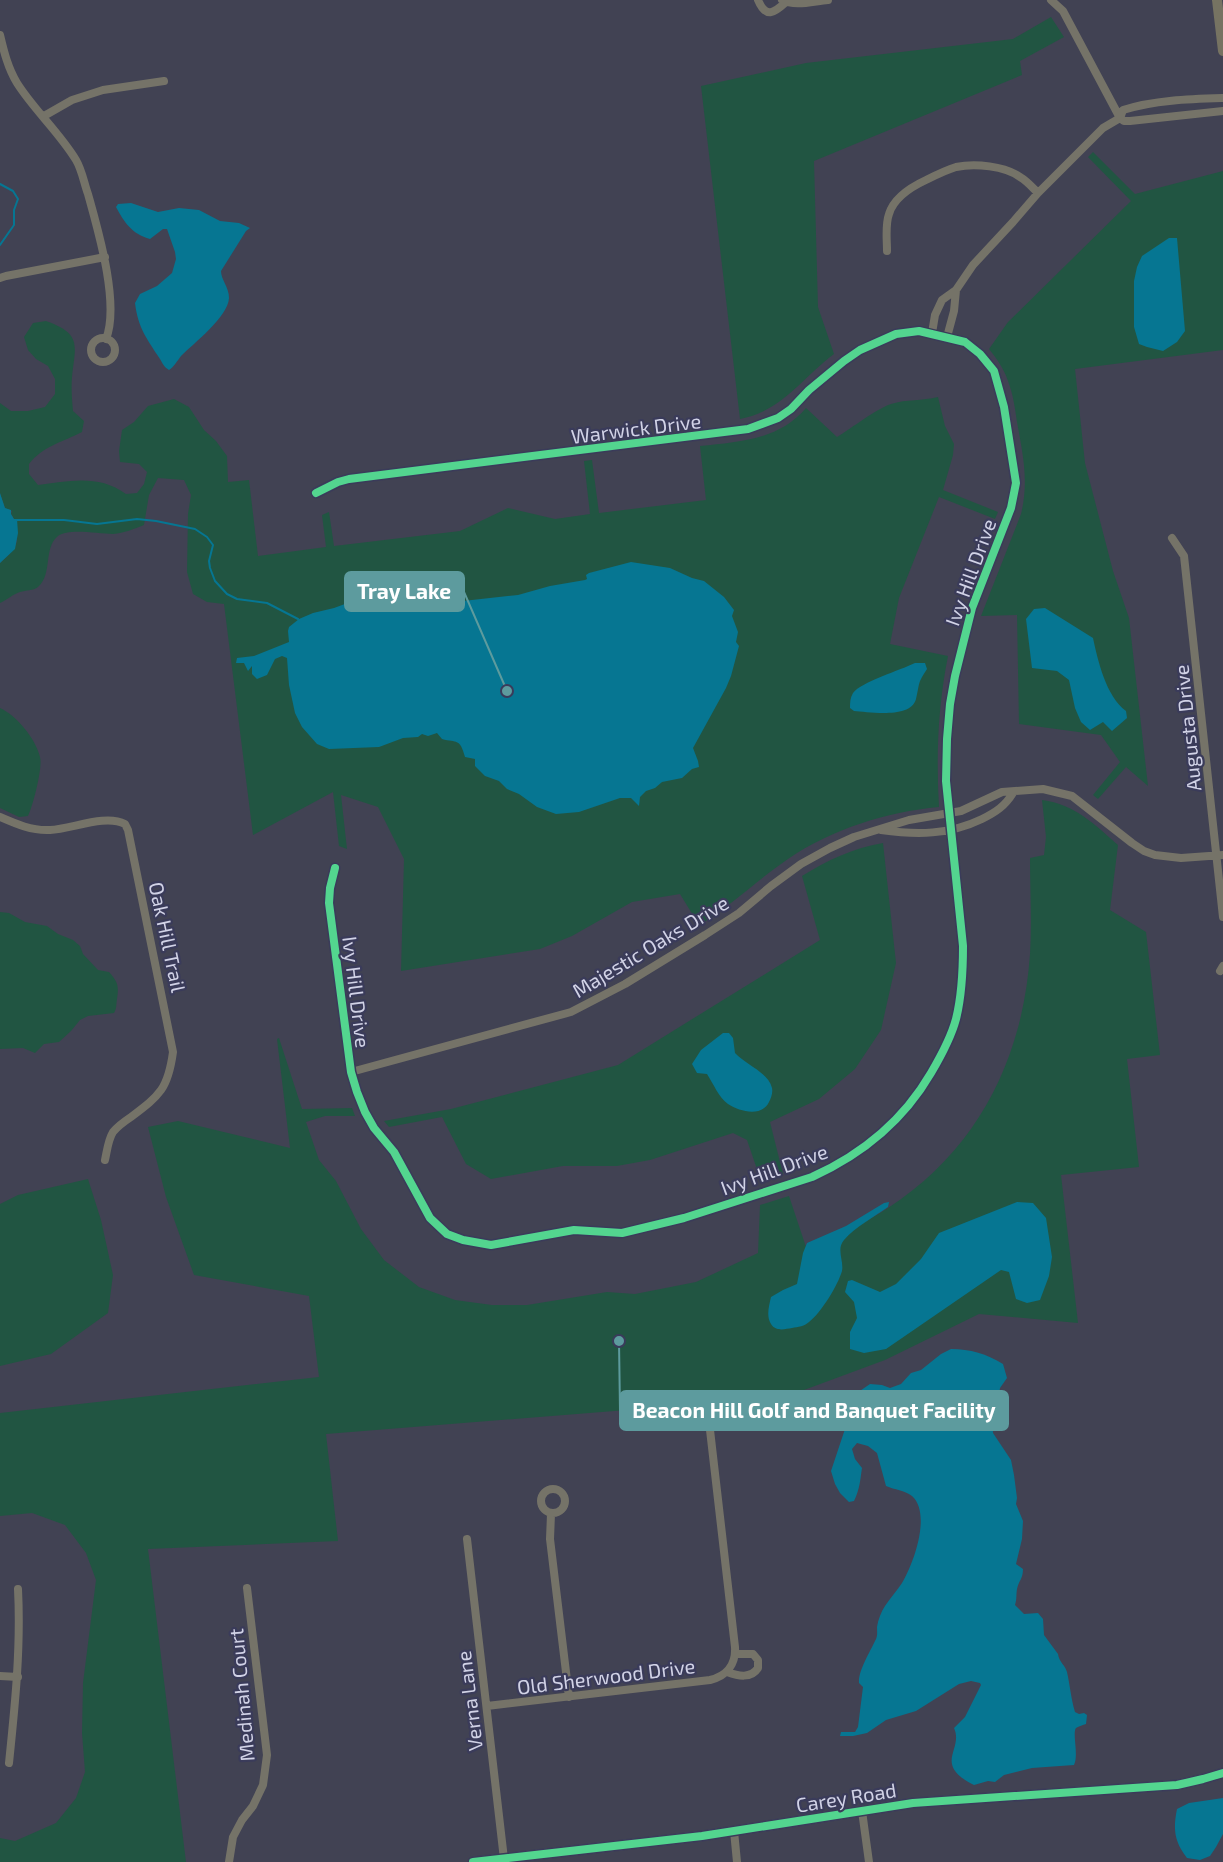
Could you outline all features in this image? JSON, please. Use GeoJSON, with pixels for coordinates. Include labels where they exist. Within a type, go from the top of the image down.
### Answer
{"type":"FeatureCollection","features":[{"type":"Feature","properties":{"kind":"street"},"geometry":{"type":"LineString","coordinates":[[758,0],[761,8],[771,13],[775,12],[784,1],[797,3],[828,0]]}},
{"type":"Feature","properties":{"kind":"street"},"geometry":{"type":"LineString","coordinates":[[1217,0],[1223,51]]}},
{"type":"Feature","properties":{"kind":"street"},"geometry":{"type":"LineString","coordinates":[[1055,1],[1063,11],[1120,118],[1124,121],[1223,111]]}},
{"type":"Feature","properties":{"kind":"street"},"geometry":{"type":"LineString","coordinates":[[0,36],[4,55],[16,81],[62,138],[78,163],[105,257],[110,309],[110,325],[106,339]]}},
{"type":"Feature","properties":{"kind":"street"},"geometry":{"type":"LineString","coordinates":[[44,116],[72,100],[103,90],[164,81]]}},
{"type":"Feature","properties":{"kind":"street"},"geometry":{"type":"LineString","coordinates":[[932,333],[935,315],[942,300],[956,290],[973,265],[1038,193],[1102,128],[1120,118],[1123,110],[1194,99],[1223,98]]}},
{"type":"Feature","properties":{"kind":"street"},"geometry":{"type":"LineString","coordinates":[[887,251],[888,215],[894,203],[915,185],[942,172],[956,167],[969,166],[1005,170],[1019,175],[1038,193]]}},
{"type":"Feature","properties":{"kind":"street"},"geometry":{"type":"LineString","coordinates":[[0,278],[105,257]]}},
{"type":"Feature","properties":{"kind":"street"},"geometry":{"type":"LineString","coordinates":[[947,337],[954,311],[956,290]]}},
{"type":"Feature","properties":{"kind":"street","name":"Warwick Drive"},"geometry":{"type":"LineString","coordinates":[[316,493],[349,479],[748,429],[778,418],[791,409],[831,371],[860,350],[896,334],[919,331],[932,333]]}},
{"type":"Feature","properties":{"kind":"street","name":"Ivy Hill Drive"},"geometry":{"type":"LineString","coordinates":[[335,868],[329,903],[351,1072],[365,1113],[394,1152],[430,1218],[447,1233],[463,1240],[491,1245],[574,1230],[622,1233],[684,1218],[812,1177],[852,1156],[891,1126],[922,1088],[947,1043],[955,1020],[963,970],[963,946],[950,831],[946,748],[955,676],[976,596],[1011,508],[1016,483],[1004,407],[994,371],[988,362],[965,342],[932,333]]}},
{"type":"Feature","properties":{"kind":"street","name":"Augusta Drive"},"geometry":{"type":"LineString","coordinates":[[1172,538],[1184,556],[1220,855],[1223,917]]}},
{"type":"Feature","properties":{"kind":"street","name":"Majestic Oaks Drive"},"geometry":{"type":"LineString","coordinates":[[351,1072],[571,1012],[625,984],[705,935],[739,913],[801,864],[830,848],[909,820],[950,814],[1002,792],[1043,789],[1072,796],[1132,843],[1155,855],[1181,858],[1220,855]]}},
{"type":"Feature","properties":{"kind":"street","name":"Majestic Oaks Drive"},"geometry":{"type":"LineString","coordinates":[[880,830],[919,834],[950,831],[970,825],[1007,804],[1013,792]]}},
{"type":"Feature","properties":{"kind":"street","name":"Oak Hill Trail"},"geometry":{"type":"LineString","coordinates":[[0,817],[34,829],[50,830],[114,820],[125,824],[128,830],[173,1052],[170,1074],[164,1086],[157,1097],[121,1124],[112,1134],[105,1160]]}},
{"type":"Feature","properties":{"kind":"street"},"geometry":{"type":"LineString","coordinates":[[710,1430],[735,1654],[733,1663],[727,1672]]}},
{"type":"Feature","properties":{"kind":"street"},"geometry":{"type":"LineString","coordinates":[[551,1514],[550,1539],[568,1697]]}},
{"type":"Feature","properties":{"kind":"street","name":"Verna Lane"},"geometry":{"type":"LineString","coordinates":[[467,1539],[504,1858]]}},
{"type":"Feature","properties":{"kind":"street","name":"Medinah Court"},"geometry":{"type":"LineString","coordinates":[[229,1862],[233,1837],[242,1820],[254,1806],[263,1785],[267,1755],[247,1588]]}},
{"type":"Feature","properties":{"kind":"street"},"geometry":{"type":"LineString","coordinates":[[9,1763],[18,1677],[20,1634],[18,1589]]}},
{"type":"Feature","properties":{"kind":"street","name":"Old Sherwood Drive"},"geometry":{"type":"LineString","coordinates":[[486,1706],[710,1680],[727,1672],[738,1676],[750,1675],[757,1671],[759,1662],[755,1656],[751,1653],[735,1654]]}},
{"type":"Feature","properties":{"kind":"street"},"geometry":{"type":"LineString","coordinates":[[0,1676],[18,1677]]}},
{"type":"Feature","properties":{"kind":"street","name":"Carey Road"},"geometry":{"type":"LineString","coordinates":[[476,1862],[734,1831],[944,1801],[1177,1785],[1223,1773]]}},
{"type":"Feature","properties":{"kind":"street"},"geometry":{"type":"LineString","coordinates":[[862,1811],[868,1862]]}},
{"type":"Feature","properties":{"kind":"street"},"geometry":{"type":"LineString","coordinates":[[734,1831],[737,1862]]}},
{"type":"Feature","properties":{"kind":"green space"},"geometry":{"type":"Polygon","coordinates":[[[1051,17],[1064,37],[1020,61],[1022,75],[814,161],[818,307],[834,354],[779,402],[755,415],[740,419],[701,86],[806,63],[1013,39],[1051,17]]]}},
{"type":"Feature","properties":{"kind":"green space"},"geometry":{"type":"Polygon","coordinates":[[[1093,152],[1135,194],[1223,171],[1223,350],[1075,369],[1085,463],[1113,571],[1129,618],[1148,786],[1126,767],[1098,799],[1093,795],[1120,762],[1101,735],[1019,724],[1017,615],[981,616],[1021,514],[1025,490],[1023,457],[1013,396],[1004,372],[989,349],[1008,322],[1131,201],[1088,157],[1093,152]]]}},
{"type":"Feature","properties":{"kind":"green space"},"geometry":{"type":"Polygon","coordinates":[[[46,321],[66,331],[74,342],[73,411],[84,421],[82,432],[47,449],[29,464],[29,474],[38,485],[84,480],[105,484],[126,494],[137,493],[144,484],[147,472],[139,464],[120,462],[122,430],[134,422],[148,406],[174,399],[189,407],[204,430],[227,456],[228,482],[249,480],[258,556],[326,547],[322,515],[329,512],[334,546],[460,531],[508,508],[555,519],[590,514],[584,461],[592,460],[599,513],[706,500],[700,446],[744,441],[771,433],[784,427],[806,408],[837,437],[885,406],[903,401],[938,397],[945,426],[954,444],[943,490],[998,512],[995,519],[939,497],[899,598],[890,644],[948,656],[939,731],[939,807],[880,818],[823,839],[788,859],[699,925],[680,894],[632,902],[572,936],[540,949],[401,971],[404,859],[378,807],[341,795],[347,849],[339,846],[333,792],[253,835],[224,604],[207,602],[193,594],[187,572],[188,514],[191,495],[184,480],[158,478],[149,495],[144,525],[117,533],[69,532],[58,536],[51,547],[43,582],[34,589],[17,593],[0,603],[0,563],[14,548],[17,534],[16,519],[11,514],[12,511],[5,508],[0,494],[0,403],[11,411],[28,411],[45,407],[55,394],[55,379],[48,366],[36,359],[28,350],[24,337],[33,323],[46,321]]]}},
{"type":"Feature","properties":{"kind":"green space"},"geometry":{"type":"Polygon","coordinates":[[[0,708],[24,728],[40,757],[37,786],[28,816],[19,817],[0,808],[0,708]]]}},
{"type":"Feature","properties":{"kind":"green space"},"geometry":{"type":"Polygon","coordinates":[[[1042,800],[1054,802],[1074,811],[1093,823],[1118,845],[1110,910],[1146,932],[1160,1055],[1127,1059],[1139,1167],[1061,1175],[1078,1323],[979,1314],[885,1360],[804,1390],[652,1408],[326,1434],[338,1541],[148,1549],[186,1862],[0,1862],[0,1838],[15,1841],[56,1823],[76,1798],[85,1772],[82,1733],[83,1683],[96,1580],[86,1553],[65,1525],[32,1513],[0,1516],[0,1413],[319,1377],[309,1296],[194,1275],[166,1197],[148,1127],[178,1121],[290,1148],[277,1039],[279,1038],[302,1109],[352,1108],[355,1116],[325,1116],[306,1122],[319,1160],[336,1181],[361,1229],[384,1260],[419,1287],[455,1300],[492,1305],[527,1305],[607,1292],[635,1294],[696,1282],[758,1253],[760,1205],[789,1196],[806,1247],[869,1220],[920,1185],[971,1130],[990,1098],[1006,1065],[1018,1029],[1026,992],[1031,942],[1030,858],[1044,855],[1046,837],[1042,800]]]}},
{"type":"Feature","properties":{"kind":"green space"},"geometry":{"type":"Polygon","coordinates":[[[883,843],[896,963],[881,1030],[855,1069],[819,1099],[770,1122],[783,1174],[761,1181],[747,1140],[733,1133],[650,1160],[617,1166],[563,1166],[491,1179],[466,1164],[442,1117],[389,1127],[384,1121],[451,1109],[618,1065],[820,940],[802,876],[841,855],[883,843]]]}},
{"type":"Feature","properties":{"kind":"green space"},"geometry":{"type":"Polygon","coordinates":[[[0,912],[9,913],[25,922],[47,926],[80,946],[83,954],[98,970],[109,972],[116,982],[118,991],[114,1013],[88,1016],[80,1020],[59,1042],[44,1044],[35,1053],[23,1048],[0,1049],[0,912]]]}},
{"type":"Feature","properties":{"kind":"green space"},"geometry":{"type":"Polygon","coordinates":[[[88,1179],[101,1220],[113,1275],[108,1313],[51,1354],[0,1366],[0,1204],[18,1195],[88,1179]]]}},
{"type":"Feature","properties":{"kind":"water"},"geometry":{"type":"Polygon","coordinates":[[[131,203],[158,212],[179,208],[199,210],[220,221],[239,223],[250,228],[221,271],[229,298],[223,313],[169,370],[144,333],[135,303],[140,294],[157,286],[172,273],[176,259],[175,252],[167,229],[163,229],[150,239],[129,227],[116,207],[118,204],[131,203]]]}},
{"type":"Feature","properties":{"kind":"water"},"geometry":{"type":"Polygon","coordinates":[[[1169,238],[1177,238],[1185,331],[1177,342],[1163,351],[1139,344],[1134,327],[1134,281],[1142,256],[1169,238]]]}},
{"type":"Feature","properties":{"kind":"water"},"geometry":{"type":"Polygon","coordinates":[[[0,493],[5,508],[11,510],[14,519],[17,519],[18,533],[15,549],[0,563],[0,493]]]}},
{"type":"Feature","properties":{"kind":"water"},"geometry":{"type":"Polygon","coordinates":[[[631,562],[670,568],[704,581],[724,597],[734,610],[732,616],[738,632],[736,642],[739,646],[726,688],[693,748],[699,767],[692,769],[682,778],[662,782],[646,791],[640,797],[639,806],[631,798],[620,798],[579,812],[556,814],[537,807],[519,794],[507,789],[499,781],[485,776],[475,766],[475,759],[465,757],[459,744],[442,739],[437,733],[403,738],[379,747],[329,749],[317,744],[302,727],[295,713],[289,685],[287,658],[282,656],[275,659],[267,675],[257,679],[252,674],[252,666],[248,671],[244,663],[236,663],[237,658],[254,656],[289,642],[289,627],[299,619],[353,601],[376,598],[411,601],[431,599],[444,602],[518,595],[585,580],[589,573],[631,562]]]}},
{"type":"Feature","properties":{"kind":"water"},"geometry":{"type":"Polygon","coordinates":[[[1045,608],[1093,638],[1108,687],[1126,711],[1127,718],[1112,731],[1103,722],[1090,730],[1081,722],[1075,708],[1069,680],[1057,671],[1032,668],[1026,619],[1034,609],[1045,608]]]}},
{"type":"Feature","properties":{"kind":"water"},"geometry":{"type":"Polygon","coordinates":[[[915,663],[925,663],[927,669],[920,681],[913,705],[898,712],[889,713],[854,711],[850,708],[851,697],[857,689],[915,663]]]}},
{"type":"Feature","properties":{"kind":"water"},"geometry":{"type":"Polygon","coordinates":[[[723,1033],[729,1033],[733,1038],[735,1053],[770,1082],[771,1097],[766,1107],[761,1110],[744,1111],[728,1104],[707,1074],[697,1073],[692,1064],[701,1050],[723,1033]]]}},
{"type":"Feature","properties":{"kind":"water"},"geometry":{"type":"Polygon","coordinates":[[[889,1202],[888,1207],[865,1222],[844,1240],[840,1251],[842,1271],[840,1277],[814,1318],[799,1327],[781,1329],[773,1327],[768,1314],[771,1297],[797,1284],[807,1243],[846,1226],[889,1202]]]}},
{"type":"Feature","properties":{"kind":"water"},"geometry":{"type":"Polygon","coordinates":[[[1017,1202],[1033,1203],[1046,1218],[1052,1257],[1049,1276],[1040,1300],[1027,1303],[1016,1299],[1009,1272],[1001,1270],[886,1349],[864,1353],[850,1349],[850,1332],[857,1318],[854,1302],[845,1292],[848,1281],[852,1280],[880,1292],[896,1284],[921,1259],[939,1233],[1017,1202]]]}},
{"type":"Feature","properties":{"kind":"water"},"geometry":{"type":"Polygon","coordinates":[[[951,1349],[978,1353],[1003,1364],[1007,1378],[1000,1388],[998,1400],[992,1412],[993,1433],[1011,1460],[1016,1504],[1023,1521],[1022,1539],[1016,1564],[1023,1569],[1023,1572],[1017,1589],[1015,1605],[1024,1614],[1038,1613],[1043,1619],[1044,1635],[1058,1654],[1067,1672],[1075,1712],[1087,1715],[1086,1724],[1077,1727],[1075,1731],[1074,1765],[1032,1768],[1004,1775],[995,1782],[988,1781],[974,1785],[955,1770],[952,1757],[956,1736],[954,1728],[965,1717],[980,1683],[971,1681],[959,1684],[916,1711],[886,1720],[867,1733],[840,1736],[841,1732],[855,1732],[858,1727],[863,1687],[859,1683],[860,1673],[877,1637],[877,1624],[881,1613],[902,1583],[911,1564],[921,1527],[918,1504],[909,1494],[886,1486],[877,1453],[868,1446],[857,1443],[852,1449],[855,1459],[862,1468],[854,1501],[849,1502],[840,1493],[831,1471],[847,1423],[846,1403],[870,1384],[890,1388],[901,1384],[911,1373],[921,1370],[951,1349]]]}},
{"type":"Feature","properties":{"kind":"water"},"geometry":{"type":"Polygon","coordinates":[[[1223,1798],[1223,1834],[1216,1847],[1210,1856],[1200,1860],[1187,1858],[1179,1846],[1176,1835],[1177,1809],[1189,1803],[1223,1798]]]}},
{"type":"Feature","properties":{"kind":"waterway"},"geometry":{"type":"LineString","coordinates":[[0,184],[13,191],[18,199],[14,210],[14,225],[0,245]]}},
{"type":"Feature","properties":{"kind":"waterway"},"geometry":{"type":"LineString","coordinates":[[17,520],[64,520],[97,524],[137,519],[195,529],[207,537],[213,545],[209,561],[210,568],[215,581],[227,594],[237,599],[267,603],[298,619]]}},
{"type":"Feature","properties":{"kind":"cycle path"},"geometry":{"type":"LineString","coordinates":[[316,493],[349,479],[748,429],[778,418],[791,409],[809,390],[860,350],[896,334],[919,331],[965,342],[980,354],[994,371],[1004,407],[1016,483],[1011,508],[972,608],[950,704],[946,781],[963,946],[962,983],[956,1019],[949,1040],[938,1060],[908,1106],[865,1147],[831,1168],[812,1177],[684,1218],[622,1233],[574,1230],[491,1245],[463,1240],[447,1234],[430,1218],[394,1152],[374,1128],[357,1092],[351,1072],[329,903],[335,868]]}},
{"type":"Feature","properties":{"kind":"cycle path"},"geometry":{"type":"LineString","coordinates":[[473,1862],[702,1836],[913,1803],[1177,1785],[1223,1773]]}},
{"type":"Feature","properties":{"kind":"place","name":"Tray Lake"},"geometry":{"type":"Point","coordinates":[507,691]}},
{"type":"Feature","properties":{"kind":"place","name":"Beacon Hill Golf and Banquet Facility"},"geometry":{"type":"Point","coordinates":[619,1341]}}]}
